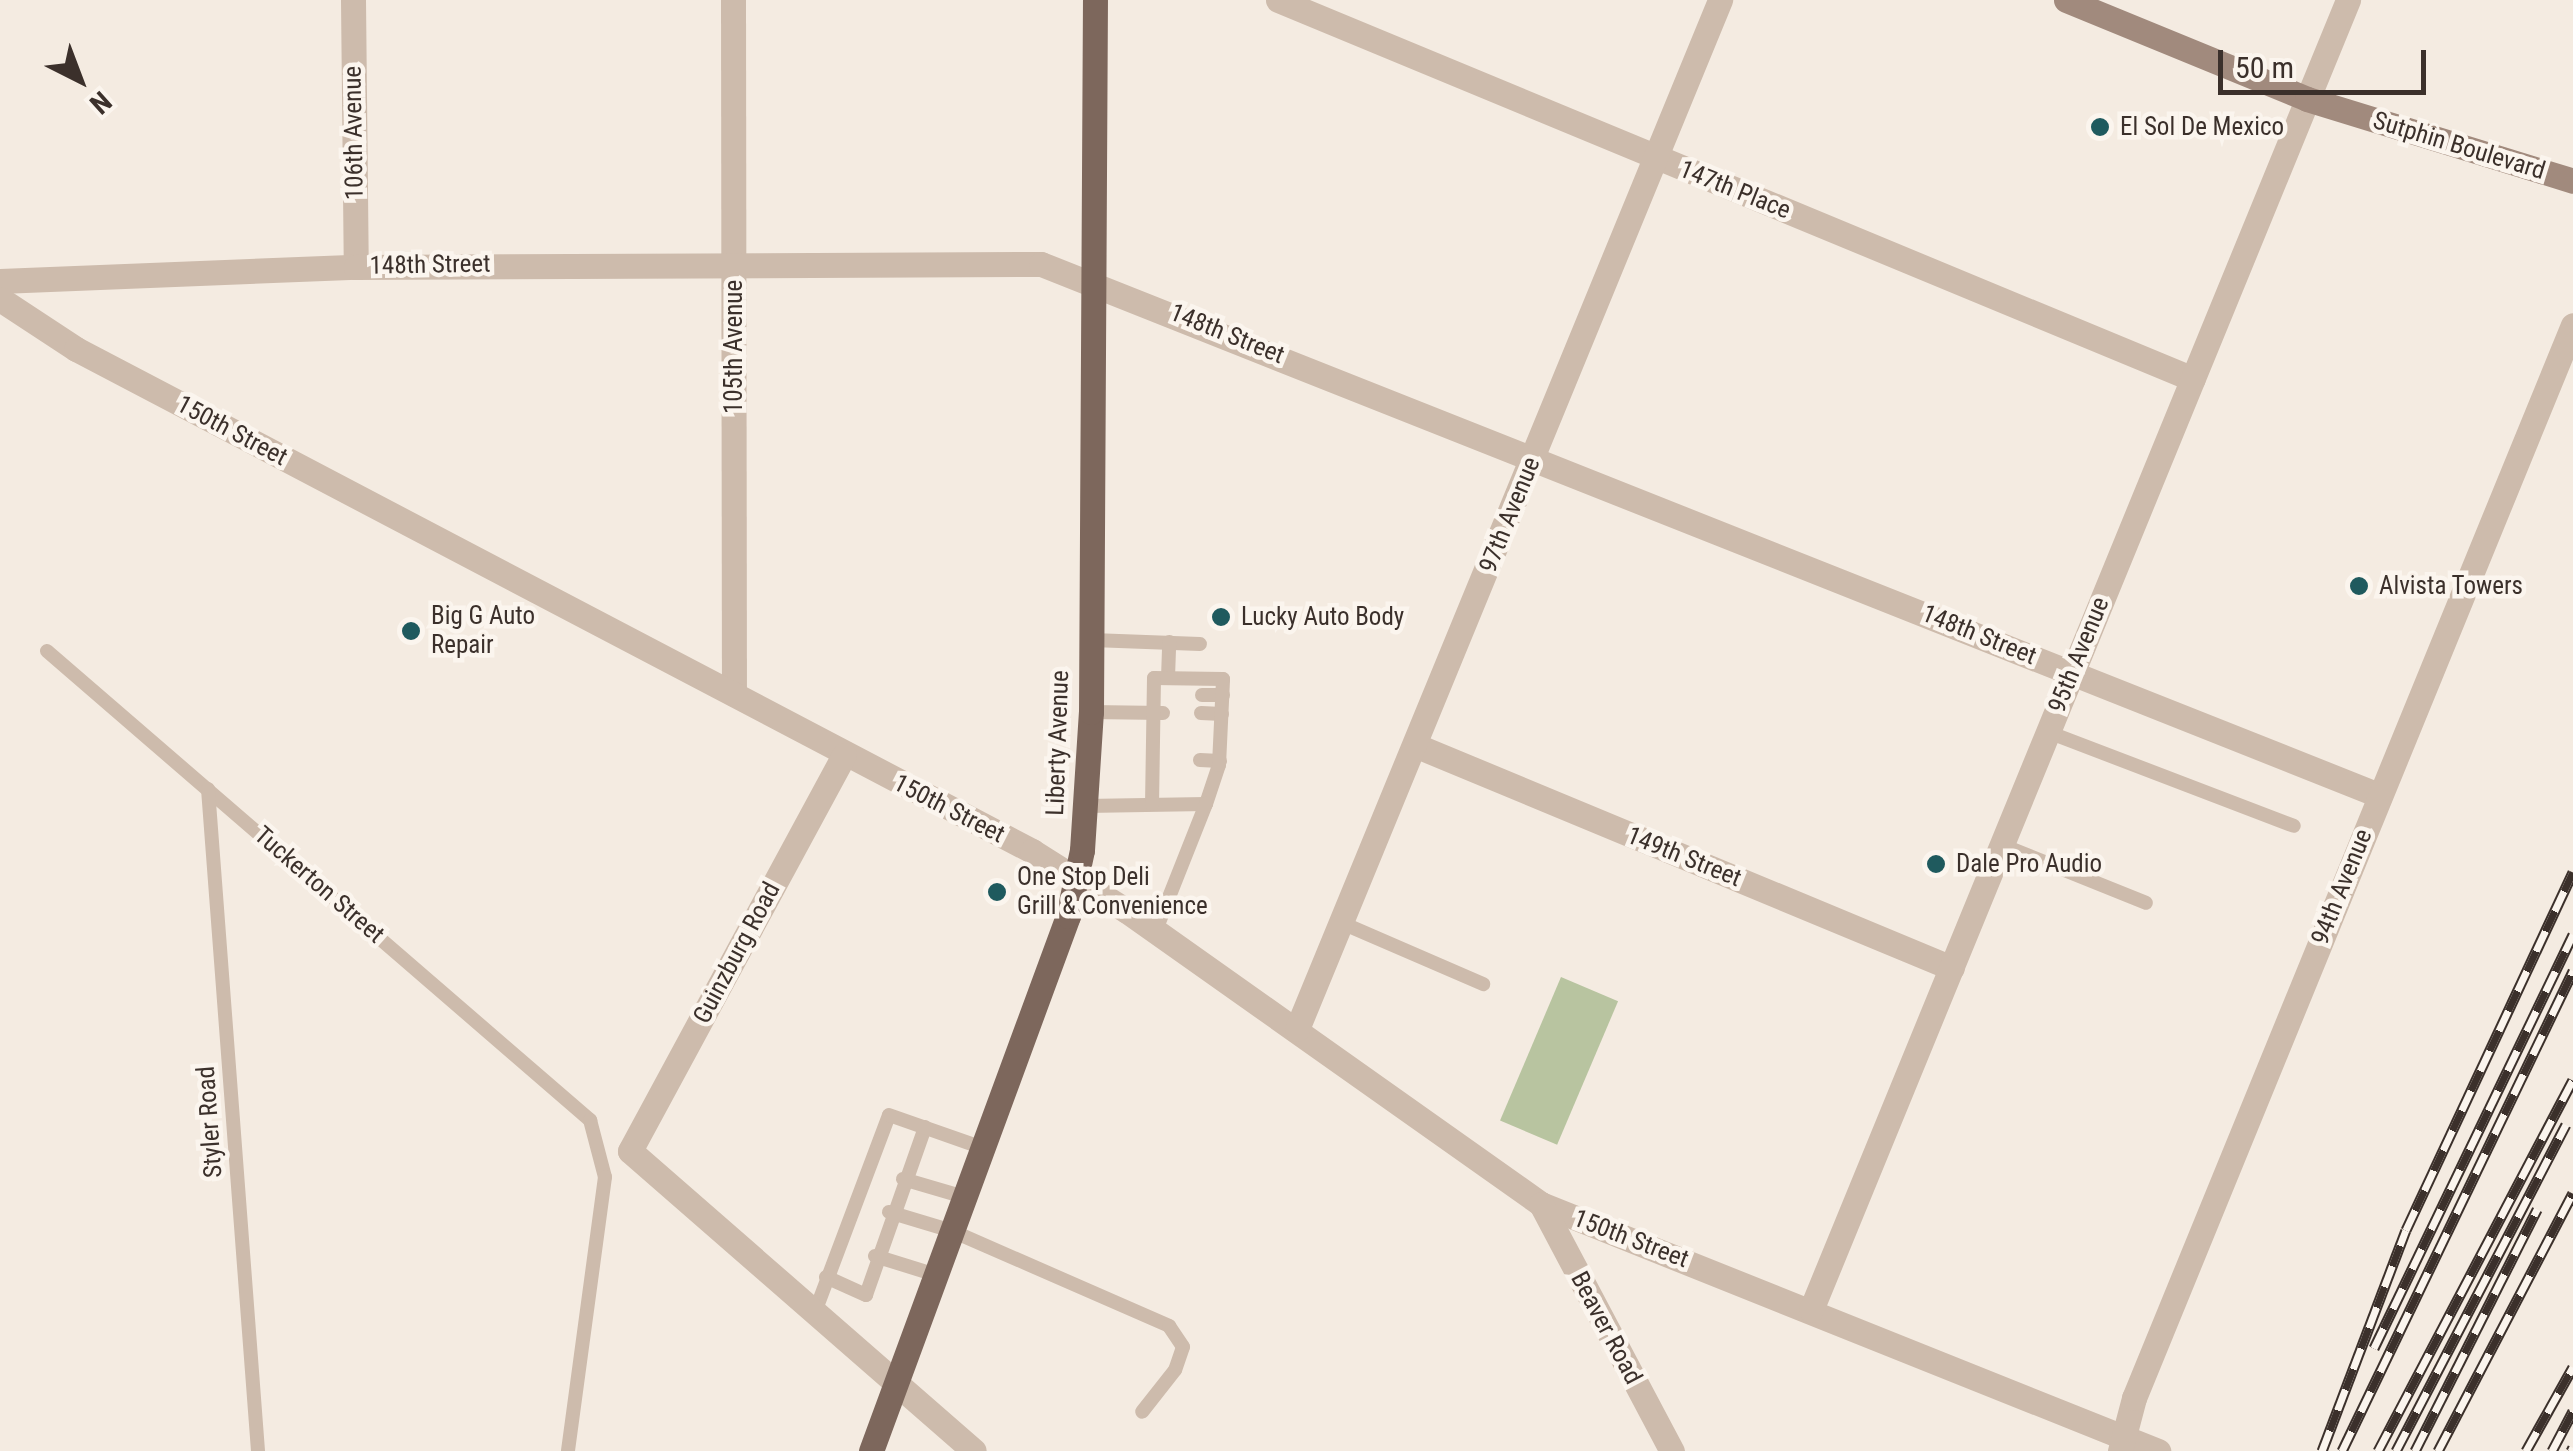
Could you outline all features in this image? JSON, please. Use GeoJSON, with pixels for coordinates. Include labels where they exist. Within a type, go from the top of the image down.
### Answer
{"type":"FeatureCollection","features":[{"type":"Feature","properties":{"kind":"main road","name":"Liberty Avenue"},"geometry":{"type":"LineString","coordinates":[[871,1451],[1068,916],[1086,806],[1092,640],[1096,0]]}},
{"type":"Feature","properties":{"kind":"main road","name":"Sutphin Boulevard"},"geometry":{"type":"LineString","coordinates":[[2066,0],[2307,99],[2573,181]]}},
{"type":"Feature","properties":{"kind":"street","name":"106th Avenue"},"geometry":{"type":"LineString","coordinates":[[352,0],[356,267]]}},
{"type":"Feature","properties":{"kind":"street","name":"105th Avenue"},"geometry":{"type":"LineString","coordinates":[[733,0],[734,694]]}},
{"type":"Feature","properties":{"kind":"street","name":"147th Place"},"geometry":{"type":"LineString","coordinates":[[1278,0],[2193,379]]}},
{"type":"Feature","properties":{"kind":"street","name":"97th Avenue"},"geometry":{"type":"LineString","coordinates":[[1298,1029],[1660,158],[1720,0]]}},
{"type":"Feature","properties":{"kind":"street","name":"95th Avenue"},"geometry":{"type":"LineString","coordinates":[[1810,1310],[2348,0]]}},
{"type":"Feature","properties":{"kind":"street","name":"148th Street"},"geometry":{"type":"LineString","coordinates":[[0,281],[356,267],[734,260],[1042,264],[1093,280],[2379,795]]}},
{"type":"Feature","properties":{"kind":"street","name":"150th Street"},"geometry":{"type":"LineString","coordinates":[[0,299],[76,349],[734,694],[1074,878],[1298,1029],[1541,1204],[1810,1310],[2122,1443],[2158,1451]]}},
{"type":"Feature","properties":{"kind":"street","name":"94th Avenue"},"geometry":{"type":"LineString","coordinates":[[2122,1443],[2134,1398],[2573,325]]}},
{"type":"Feature","properties":{"kind":"street","name":"149th Street"},"geometry":{"type":"LineString","coordinates":[[1416,746],[1952,968]]}},
{"type":"Feature","properties":{"kind":"street","name":"Guinzburg Road"},"geometry":{"type":"LineString","coordinates":[[816,1312],[630,1151],[844,755]]}},
{"type":"Feature","properties":{"kind":"street","name":"Beaver Road"},"geometry":{"type":"LineString","coordinates":[[1541,1204],[1672,1451]]}},
{"type":"Feature","properties":{"kind":"street"},"geometry":{"type":"LineString","coordinates":[[816,1312],[974,1451]]}},
{"type":"Feature","properties":{"kind":"lane"},"geometry":{"type":"LineString","coordinates":[[1092,640],[1200,644]]}},
{"type":"Feature","properties":{"kind":"lane"},"geometry":{"type":"LineString","coordinates":[[1168,678],[1169,642]]}},
{"type":"Feature","properties":{"kind":"lane","name":"Tuckerton Street"},"geometry":{"type":"LineString","coordinates":[[47,651],[590,1120],[605,1177],[568,1451]]}},
{"type":"Feature","properties":{"kind":"lane"},"geometry":{"type":"LineString","coordinates":[[1152,804],[1158,780],[1159,694],[1154,678],[1223,680],[1220,761],[1207,781],[1206,804],[1156,930]]}},
{"type":"Feature","properties":{"kind":"lane"},"geometry":{"type":"LineString","coordinates":[[1202,695],[1223,695]]}},
{"type":"Feature","properties":{"kind":"lane"},"geometry":{"type":"LineString","coordinates":[[1091,712],[1158,713]]}},
{"type":"Feature","properties":{"kind":"lane"},"geometry":{"type":"LineString","coordinates":[[1201,713],[1222,714]]}},
{"type":"Feature","properties":{"kind":"lane"},"geometry":{"type":"LineString","coordinates":[[2048,732],[2294,826]]}},
{"type":"Feature","properties":{"kind":"lane"},"geometry":{"type":"LineString","coordinates":[[1200,760],[1220,761]]}},
{"type":"Feature","properties":{"kind":"lane","name":"Styler Road"},"geometry":{"type":"LineString","coordinates":[[208,790],[258,1451]]}},
{"type":"Feature","properties":{"kind":"lane"},"geometry":{"type":"LineString","coordinates":[[1086,806],[1206,804]]}},
{"type":"Feature","properties":{"kind":"lane"},"geometry":{"type":"LineString","coordinates":[[2002,845],[2146,903]]}},
{"type":"Feature","properties":{"kind":"lane"},"geometry":{"type":"LineString","coordinates":[[1342,923],[1483,984]]}},
{"type":"Feature","properties":{"kind":"lane"},"geometry":{"type":"LineString","coordinates":[[816,1312],[826,1277],[845,1246],[873,1171],[889,1114],[983,1148]]}},
{"type":"Feature","properties":{"kind":"lane"},"geometry":{"type":"LineString","coordinates":[[826,1277],[866,1295],[925,1128]]}},
{"type":"Feature","properties":{"kind":"lane"},"geometry":{"type":"LineString","coordinates":[[904,1179],[964,1197]]}},
{"type":"Feature","properties":{"kind":"lane"},"geometry":{"type":"LineString","coordinates":[[892,1213],[952,1231],[1169,1326],[1184,1346],[1175,1370],[1142,1412]]}},
{"type":"Feature","properties":{"kind":"lane"},"geometry":{"type":"LineString","coordinates":[[877,1256],[936,1276]]}},
{"type":"Feature","properties":{"kind":"green space"},"geometry":{"type":"Polygon","coordinates":[[[1561,977],[1618,1001],[1557,1145],[1500,1121],[1561,977]]]}},
{"type":"Feature","properties":{"kind":"railway"},"geometry":{"type":"LineString","coordinates":[[2322,1451],[2406,1230],[2573,872]]}},
{"type":"Feature","properties":{"kind":"railway"},"geometry":{"type":"LineString","coordinates":[[2374,1348],[2573,934]]}},
{"type":"Feature","properties":{"kind":"railway"},"geometry":{"type":"LineString","coordinates":[[2342,1451],[2573,971]]}},
{"type":"Feature","properties":{"kind":"railway"},"geometry":{"type":"LineString","coordinates":[[2378,1451],[2573,1080]]}},
{"type":"Feature","properties":{"kind":"railway"},"geometry":{"type":"LineString","coordinates":[[2396,1451],[2566,1125]]}},
{"type":"Feature","properties":{"kind":"railway"},"geometry":{"type":"LineString","coordinates":[[2438,1451],[2573,1193]]}},
{"type":"Feature","properties":{"kind":"railway"},"geometry":{"type":"LineString","coordinates":[[2415,1451],[2537,1209]]}},
{"type":"Feature","properties":{"kind":"railway"},"geometry":{"type":"LineString","coordinates":[[2526,1451],[2573,1367]]}},
{"type":"Feature","properties":{"kind":"railway"},"geometry":{"type":"LineString","coordinates":[[2552,1451],[2573,1411]]}},
{"type":"Feature","properties":{"kind":"railway"},"geometry":{"type":"LineString","coordinates":[[2571,1451],[2573,1447]]}},
{"type":"Feature","properties":{"kind":"place","name":"El Sol De Mexico"},"geometry":{"type":"Point","coordinates":[2100,127]}},
{"type":"Feature","properties":{"kind":"place","name":"Alvista Towers"},"geometry":{"type":"Point","coordinates":[2359,586]}},
{"type":"Feature","properties":{"kind":"place","name":"Lucky Auto Body"},"geometry":{"type":"Point","coordinates":[1221,617]}},
{"type":"Feature","properties":{"kind":"place","name":"Big G Auto Repair"},"geometry":{"type":"Point","coordinates":[411,631]}},
{"type":"Feature","properties":{"kind":"place","name":"Dale Pro Audio"},"geometry":{"type":"Point","coordinates":[1936,864]}},
{"type":"Feature","properties":{"kind":"place","name":"One Stop Deli Grill & Convenience"},"geometry":{"type":"Point","coordinates":[997,892]}}]}
